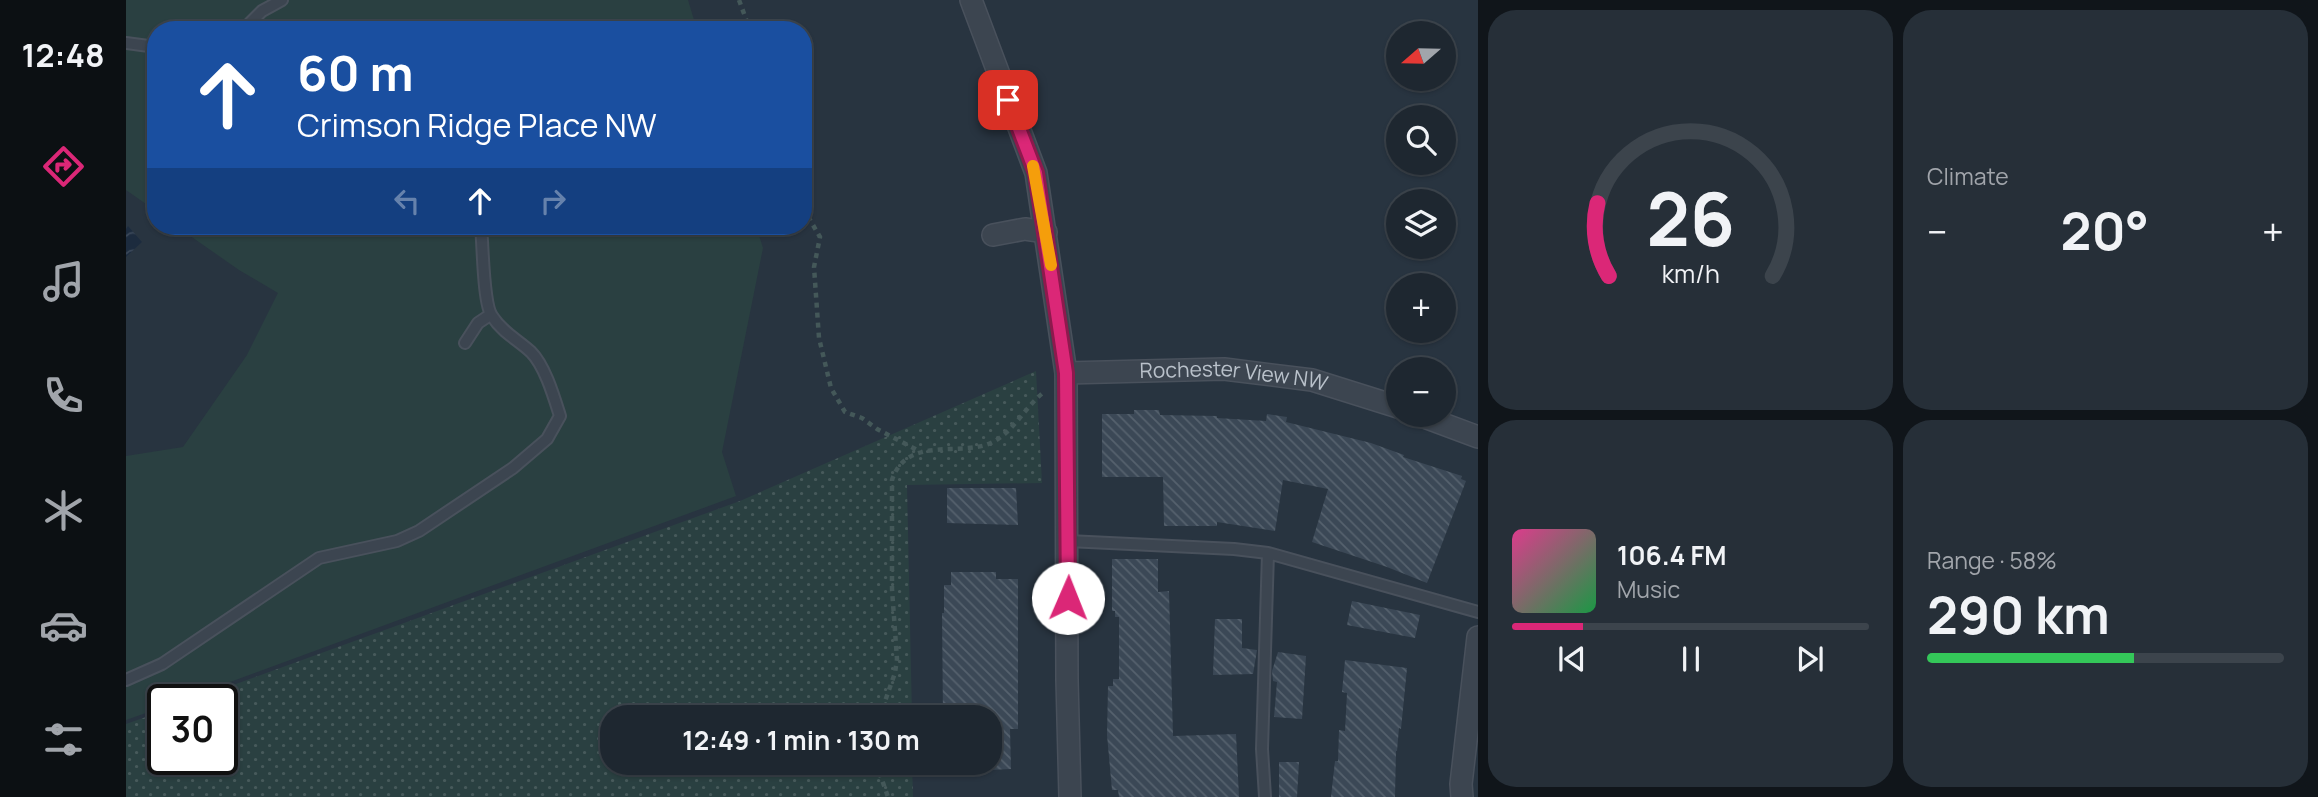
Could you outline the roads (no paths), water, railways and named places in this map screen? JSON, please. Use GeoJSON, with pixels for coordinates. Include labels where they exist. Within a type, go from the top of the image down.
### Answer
{"type":"FeatureCollection","features":[{"type":"Feature","properties":{"kind":"street"},"geometry":{"type":"LineString","coordinates":[[971,0],[1036,173],[1066,373],[1070,797]]}},
{"type":"Feature","properties":{"kind":"street"},"geometry":{"type":"LineString","coordinates":[[993,235],[1026,229],[1046,232]]}},
{"type":"Feature","properties":{"kind":"street","name":"Rochester View NW"},"geometry":{"type":"LineString","coordinates":[[1066,373],[1224,369],[1312,380],[1386,403]]}},
{"type":"Feature","properties":{"kind":"street"},"geometry":{"type":"LineString","coordinates":[[1451,427],[1478,437]]}},
{"type":"Feature","properties":{"kind":"street"},"geometry":{"type":"LineString","coordinates":[[1462,797],[1461,784],[1478,637]]}},
{"type":"Feature","properties":{"kind":"lane"},"geometry":{"type":"LineString","coordinates":[[252,21],[262,11],[282,0]]}},
{"type":"Feature","properties":{"kind":"lane"},"geometry":{"type":"LineString","coordinates":[[126,43],[147,46]]}},
{"type":"Feature","properties":{"kind":"lane"},"geometry":{"type":"LineString","coordinates":[[126,680],[162,663],[319,558],[372,547],[419,531],[513,468],[547,439],[560,416],[550,384],[533,354],[512,338],[490,315],[486,299],[482,235]]}},
{"type":"Feature","properties":{"kind":"lane"},"geometry":{"type":"LineString","coordinates":[[465,343],[478,323],[490,315]]}},
{"type":"Feature","properties":{"kind":"lane"},"geometry":{"type":"LineString","coordinates":[[1068,541],[1268,553],[1478,611]]}},
{"type":"Feature","properties":{"kind":"lane"},"geometry":{"type":"LineString","coordinates":[[1265,797],[1262,749],[1268,553]]}},
{"type":"Feature","properties":{"kind":"water"},"geometry":{"type":"Polygon","coordinates":[[[128,226],[142,242],[126,257],[126,229],[128,226]]]}}]}
